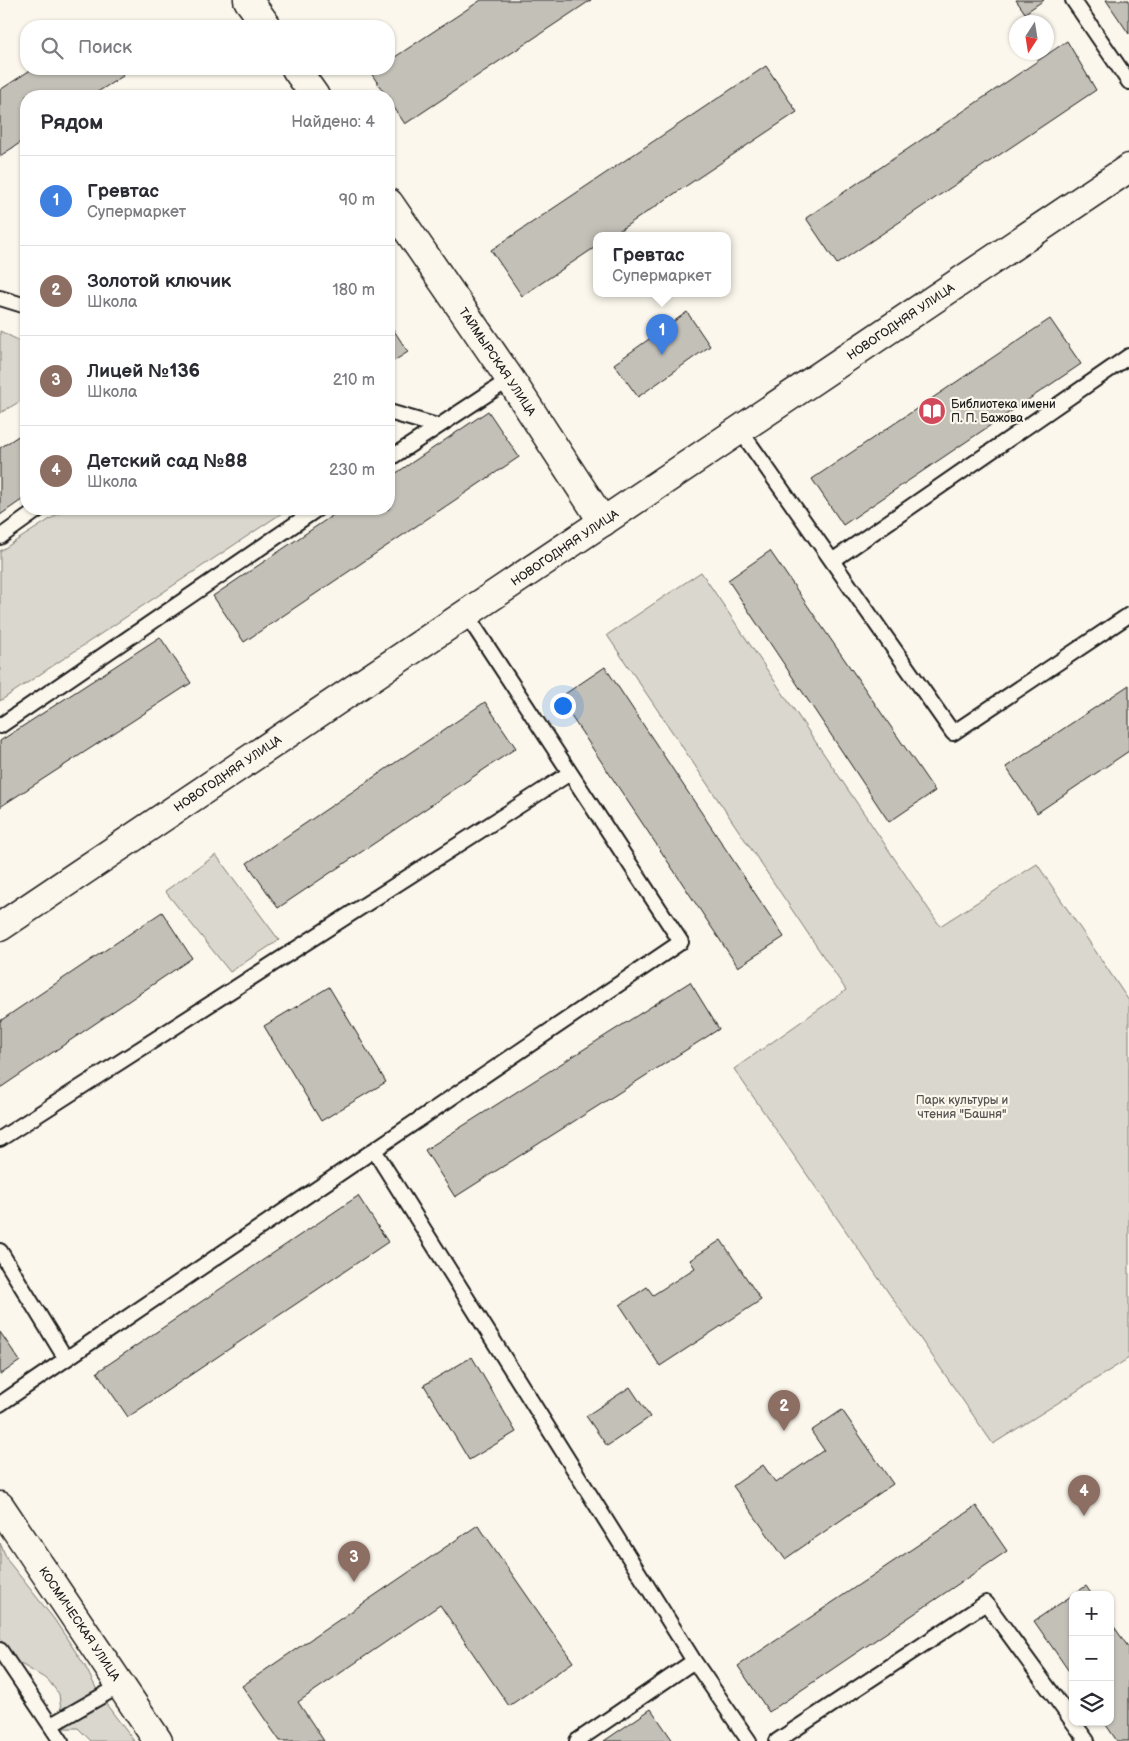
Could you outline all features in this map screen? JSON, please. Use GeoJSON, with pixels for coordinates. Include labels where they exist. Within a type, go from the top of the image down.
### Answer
{"type":"FeatureCollection","features":[{"type":"Feature","properties":{"kind":"street"},"geometry":{"type":"LineString","coordinates":[[248,0],[263,20]]}},
{"type":"Feature","properties":{"kind":"street","name":"НОВОГОДНЯЯ УЛИЦА"},"geometry":{"type":"LineString","coordinates":[[0,927],[1129,168]]}},
{"type":"Feature","properties":{"kind":"street","name":"ТАЙМЫРСКАЯ УЛИЦА"},"geometry":{"type":"LineString","coordinates":[[395,212],[510,379],[603,522]]}},
{"type":"Feature","properties":{"kind":"street","name":"КОСМИЧЕСКАЯ УЛИЦА"},"geometry":{"type":"LineString","coordinates":[[0,1506],[158,1741]]}},
{"type":"Feature","properties":{"kind":"lane"},"geometry":{"type":"LineString","coordinates":[[1073,0],[1129,82]]}},
{"type":"Feature","properties":{"kind":"lane"},"geometry":{"type":"LineString","coordinates":[[0,298],[20,304]]}},
{"type":"Feature","properties":{"kind":"lane"},"geometry":{"type":"LineString","coordinates":[[832,561],[1129,356]]}},
{"type":"Feature","properties":{"kind":"lane"},"geometry":{"type":"LineString","coordinates":[[395,456],[510,379]]}},
{"type":"Feature","properties":{"kind":"lane"},"geometry":{"type":"LineString","coordinates":[[395,414],[437,426]]}},
{"type":"Feature","properties":{"kind":"lane"},"geometry":{"type":"LineString","coordinates":[[740,430],[953,733],[1129,615]]}},
{"type":"Feature","properties":{"kind":"lane"},"geometry":{"type":"LineString","coordinates":[[0,537],[31,515]]}},
{"type":"Feature","properties":{"kind":"lane"},"geometry":{"type":"LineString","coordinates":[[0,726],[308,515]]}},
{"type":"Feature","properties":{"kind":"lane"},"geometry":{"type":"LineString","coordinates":[[0,1404],[681,942],[466,614]]}},
{"type":"Feature","properties":{"kind":"lane"},"geometry":{"type":"LineString","coordinates":[[0,1139],[570,773]]}},
{"type":"Feature","properties":{"kind":"lane"},"geometry":{"type":"LineString","coordinates":[[374,1150],[694,1661],[749,1741]]}},
{"type":"Feature","properties":{"kind":"lane"},"geometry":{"type":"LineString","coordinates":[[0,1251],[66,1359]]}},
{"type":"Feature","properties":{"kind":"lane"},"geometry":{"type":"LineString","coordinates":[[778,1741],[986,1604],[1069,1717]]}},
{"type":"Feature","properties":{"kind":"lane"},"geometry":{"type":"LineString","coordinates":[[0,1650],[61,1741]]}},
{"type":"Feature","properties":{"kind":"lane"},"geometry":{"type":"LineString","coordinates":[[577,1741],[694,1661]]}},
{"type":"Feature","properties":{"kind":"lane"},"geometry":{"type":"LineString","coordinates":[[50,1725],[120,1685]]}},
{"type":"Feature","properties":{"kind":"lane"},"geometry":{"type":"LineString","coordinates":[[1076,1726],[1087,1741]]}},
{"type":"Feature","properties":{"kind":"green space"},"geometry":{"type":"Polygon","coordinates":[[[0,331],[20,341],[20,401],[0,413],[0,331]]]}},
{"type":"Feature","properties":{"kind":"green space"},"geometry":{"type":"Polygon","coordinates":[[[57,515],[279,515],[0,701],[0,551],[57,515]]]}},
{"type":"Feature","properties":{"kind":"green space","name":"Парк культуры и чтения \"Башня\""},"geometry":{"type":"Polygon","coordinates":[[[701,572],[940,926],[1037,864],[1129,1001],[1129,1358],[993,1444],[734,1069],[846,990],[607,635],[701,572]]]}},
{"type":"Feature","properties":{"kind":"green space"},"geometry":{"type":"Polygon","coordinates":[[[216,855],[279,940],[230,972],[165,891],[216,855]]]}},
{"type":"Feature","properties":{"kind":"green space"},"geometry":{"type":"Polygon","coordinates":[[[0,1543],[8,1561],[54,1619],[85,1666],[100,1696],[134,1741],[91,1741],[78,1728],[63,1728],[59,1694],[48,1680],[14,1660],[0,1638],[0,1543]]]}},
{"type":"Feature","properties":{"kind":"building"},"geometry":{"type":"Polygon","coordinates":[[[481,0],[591,0],[405,124],[395,109],[395,90],[382,90],[372,75],[395,75],[395,57],[481,0]]]}},
{"type":"Feature","properties":{"kind":"building"},"geometry":{"type":"Polygon","coordinates":[[[1016,0],[1044,0],[1025,13],[1016,0]]]}},
{"type":"Feature","properties":{"kind":"building"},"geometry":{"type":"Polygon","coordinates":[[[1106,0],[1129,0],[1129,34],[1106,0]]]}},
{"type":"Feature","properties":{"kind":"building"},"geometry":{"type":"Polygon","coordinates":[[[1067,41],[1096,90],[837,264],[806,218],[1039,60],[1054,60],[1054,50],[1067,41]]]}},
{"type":"Feature","properties":{"kind":"building"},"geometry":{"type":"Polygon","coordinates":[[[766,66],[797,112],[617,232],[593,232],[593,249],[522,296],[491,250],[766,66]]]}},
{"type":"Feature","properties":{"kind":"building"},"geometry":{"type":"Polygon","coordinates":[[[23,75],[123,76],[101,90],[20,90],[20,143],[0,156],[0,90],[23,75]]]}},
{"type":"Feature","properties":{"kind":"building"},"geometry":{"type":"Polygon","coordinates":[[[687,312],[710,346],[638,397],[614,364],[687,312]]]}},
{"type":"Feature","properties":{"kind":"building"},"geometry":{"type":"Polygon","coordinates":[[[1050,319],[1081,364],[843,525],[812,479],[1050,319]]]}},
{"type":"Feature","properties":{"kind":"building"},"geometry":{"type":"Polygon","coordinates":[[[395,332],[408,352],[395,360],[395,332]]]}},
{"type":"Feature","properties":{"kind":"building"},"geometry":{"type":"Polygon","coordinates":[[[488,411],[519,457],[244,642],[213,596],[333,515],[395,515],[395,474],[488,411]]]}},
{"type":"Feature","properties":{"kind":"building"},"geometry":{"type":"Polygon","coordinates":[[[20,435],[20,501],[0,515],[0,448],[20,435]]]}},
{"type":"Feature","properties":{"kind":"building"},"geometry":{"type":"Polygon","coordinates":[[[770,551],[935,791],[889,822],[728,580],[770,551]]]}},
{"type":"Feature","properties":{"kind":"building"},"geometry":{"type":"Polygon","coordinates":[[[160,637],[191,683],[0,807],[0,741],[160,637]]]}},
{"type":"Feature","properties":{"kind":"building"},"geometry":{"type":"Polygon","coordinates":[[[605,667],[784,937],[738,967],[559,698],[605,667]]]}},
{"type":"Feature","properties":{"kind":"building"},"geometry":{"type":"Polygon","coordinates":[[[1129,685],[1129,751],[1037,813],[1006,767],[1129,685]]]}},
{"type":"Feature","properties":{"kind":"building"},"geometry":{"type":"Polygon","coordinates":[[[485,702],[516,748],[278,908],[247,863],[485,702]]]}},
{"type":"Feature","properties":{"kind":"building"},"geometry":{"type":"Polygon","coordinates":[[[162,912],[192,958],[0,1088],[0,1021],[162,912]]]}},
{"type":"Feature","properties":{"kind":"building"},"geometry":{"type":"Polygon","coordinates":[[[690,982],[719,1029],[455,1197],[425,1150],[690,982]]]}},
{"type":"Feature","properties":{"kind":"building"},"geometry":{"type":"Polygon","coordinates":[[[329,987],[386,1082],[321,1121],[264,1026],[329,987]]]}},
{"type":"Feature","properties":{"kind":"building"},"geometry":{"type":"Polygon","coordinates":[[[358,1196],[388,1242],[128,1417],[97,1372],[358,1196]]]}},
{"type":"Feature","properties":{"kind":"building"},"geometry":{"type":"Polygon","coordinates":[[[721,1240],[761,1300],[660,1366],[620,1305],[647,1287],[653,1295],[695,1268],[690,1260],[721,1240]]]}},
{"type":"Feature","properties":{"kind":"building"},"geometry":{"type":"Polygon","coordinates":[[[0,1332],[20,1361],[0,1375],[0,1332]]]}},
{"type":"Feature","properties":{"kind":"building"},"geometry":{"type":"Polygon","coordinates":[[[472,1357],[516,1432],[469,1460],[424,1385],[472,1357]]]}},
{"type":"Feature","properties":{"kind":"building"},"geometry":{"type":"Polygon","coordinates":[[[630,1387],[650,1417],[607,1446],[586,1416],[630,1387]]]}},
{"type":"Feature","properties":{"kind":"building"},"geometry":{"type":"Polygon","coordinates":[[[842,1410],[893,1484],[785,1559],[733,1486],[763,1465],[776,1483],[824,1450],[811,1431],[842,1410]]]}},
{"type":"Feature","properties":{"kind":"building"},"geometry":{"type":"Polygon","coordinates":[[[976,1506],[1007,1551],[769,1712],[738,1666],[976,1506]]]}},
{"type":"Feature","properties":{"kind":"building"},"geometry":{"type":"Polygon","coordinates":[[[478,1525],[573,1662],[509,1706],[440,1605],[298,1702],[324,1741],[280,1741],[242,1686],[478,1525]]]}},
{"type":"Feature","properties":{"kind":"building"},"geometry":{"type":"Polygon","coordinates":[[[1086,1586],[1089,1591],[1079,1591],[1086,1586]]]}},
{"type":"Feature","properties":{"kind":"building"},"geometry":{"type":"Polygon","coordinates":[[[1069,1597],[1069,1671],[1034,1621],[1069,1597]]]}},
{"type":"Feature","properties":{"kind":"building"},"geometry":{"type":"Polygon","coordinates":[[[1114,1627],[1129,1648],[1129,1741],[1117,1741],[1107,1726],[1114,1726],[1114,1627]]]}},
{"type":"Feature","properties":{"kind":"building"},"geometry":{"type":"Polygon","coordinates":[[[651,1709],[673,1741],[604,1741],[651,1709]]]}},
{"type":"Feature","properties":{"kind":"place","name":"Гревтас"},"geometry":{"type":"Point","coordinates":[662,355]}},
{"type":"Feature","properties":{"kind":"place","name":"Библиотека имени П. П. Бажова"},"geometry":{"type":"Point","coordinates":[932,411]}},
{"type":"Feature","properties":{"kind":"place","name":"Золотой ключик"},"geometry":{"type":"Point","coordinates":[784,1431]}},
{"type":"Feature","properties":{"kind":"place","name":"Детский сад №88"},"geometry":{"type":"Point","coordinates":[1084,1516]}},
{"type":"Feature","properties":{"kind":"place","name":"Лицей №136"},"geometry":{"type":"Point","coordinates":[354,1582]}}]}
